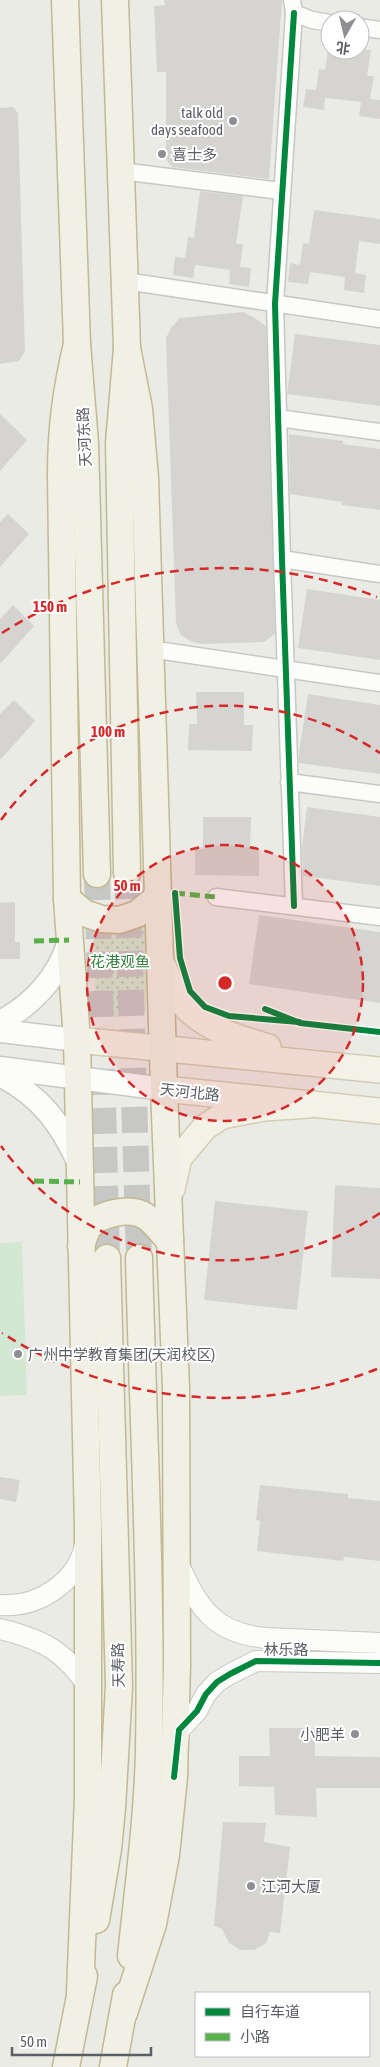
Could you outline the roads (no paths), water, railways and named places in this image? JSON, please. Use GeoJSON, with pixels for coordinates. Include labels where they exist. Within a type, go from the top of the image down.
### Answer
{"type":"FeatureCollection","features":[{"type":"Feature","properties":{"kind":"highway","name":"天河东路"},"geometry":{"type":"LineString","coordinates":[[66,0],[77,344],[85,443],[97,874]]}},
{"type":"Feature","properties":{"kind":"highway"},"geometry":{"type":"LineString","coordinates":[[115,0],[127,348],[119,443],[127,873]]}},
{"type":"Feature","properties":{"kind":"highway"},"geometry":{"type":"LineString","coordinates":[[77,344],[67,389],[61,431],[69,940],[77,1040],[88,1527],[88,1797],[80,1992]]}},
{"type":"Feature","properties":{"kind":"highway"},"geometry":{"type":"LineString","coordinates":[[124,2013],[154,1924],[166,1854],[174,1778],[178,1665],[176,1388],[164,1089],[143,439],[135,380],[127,348]]}},
{"type":"Feature","properties":{"kind":"highway"},"geometry":{"type":"LineString","coordinates":[[68,899],[84,913],[102,919],[119,920],[137,914],[159,896]]}},
{"type":"Feature","properties":{"kind":"highway"},"geometry":{"type":"LineString","coordinates":[[81,1246],[88,1228],[94,1221],[104,1216],[123,1212],[146,1216],[170,1241]]}},
{"type":"Feature","properties":{"kind":"highway","name":"天寿路"},"geometry":{"type":"LineString","coordinates":[[66,2067],[80,1992],[93,1937],[108,1849],[117,1752],[119,1686],[106,1258]]}},
{"type":"Feature","properties":{"kind":"highway","name":"天寿路"},"geometry":{"type":"LineString","coordinates":[[113,2067],[124,2013],[146,1816],[149,1754],[148,1620],[139,1258]]}},
{"type":"Feature","properties":{"kind":"main road"},"geometry":{"type":"LineString","coordinates":[[0,1022],[18,1011],[47,984],[65,956],[69,940]]}},
{"type":"Feature","properties":{"kind":"main road"},"geometry":{"type":"LineString","coordinates":[[161,962],[176,995],[198,1018],[216,1029],[244,1040],[321,1063]]}},
{"type":"Feature","properties":{"kind":"main road"},"geometry":{"type":"LineString","coordinates":[[0,1031],[380,1070]]}},
{"type":"Feature","properties":{"kind":"main road","name":"天河北路"},"geometry":{"type":"LineString","coordinates":[[0,1068],[164,1089],[380,1111]]}},
{"type":"Feature","properties":{"kind":"main road"},"geometry":{"type":"LineString","coordinates":[[0,1075],[15,1083],[45,1107],[67,1137],[80,1165]]}},
{"type":"Feature","properties":{"kind":"main road"},"geometry":{"type":"LineString","coordinates":[[170,1241],[172,1187],[179,1158],[205,1128],[222,1116],[243,1111],[308,1105]]}},
{"type":"Feature","properties":{"kind":"street"},"geometry":{"type":"LineString","coordinates":[[293,7],[312,20],[320,21]]}},
{"type":"Feature","properties":{"kind":"street"},"geometry":{"type":"LineString","coordinates":[[293,7],[275,304],[294,906]]}},
{"type":"Feature","properties":{"kind":"street"},"geometry":{"type":"LineString","coordinates":[[121,171],[281,191]]}},
{"type":"Feature","properties":{"kind":"street"},"geometry":{"type":"LineString","coordinates":[[125,281],[380,319]]}},
{"type":"Feature","properties":{"kind":"street"},"geometry":{"type":"LineString","coordinates":[[278,418],[380,432]]}},
{"type":"Feature","properties":{"kind":"street"},"geometry":{"type":"LineString","coordinates":[[282,558],[380,574]]}},
{"type":"Feature","properties":{"kind":"street"},"geometry":{"type":"LineString","coordinates":[[150,649],[380,683]]}},
{"type":"Feature","properties":{"kind":"street"},"geometry":{"type":"LineString","coordinates":[[289,782],[380,794]]}},
{"type":"Feature","properties":{"kind":"street"},"geometry":{"type":"LineString","coordinates":[[216,897],[380,917]]}},
{"type":"Feature","properties":{"kind":"street"},"geometry":{"type":"LineString","coordinates":[[0,1606],[25,1603],[48,1595],[69,1577],[82,1557],[88,1527]]}},
{"type":"Feature","properties":{"kind":"street","name":"林乐路"},"geometry":{"type":"LineString","coordinates":[[176,1557],[190,1589],[202,1608],[224,1627],[248,1636],[257,1637],[380,1643]]}},
{"type":"Feature","properties":{"kind":"street"},"geometry":{"type":"LineString","coordinates":[[0,1629],[33,1638],[57,1652],[77,1670],[89,1688]]}},
{"type":"Feature","properties":{"kind":"street","name":"林乐路"},"geometry":{"type":"LineString","coordinates":[[174,1778],[179,1730],[196,1711],[206,1694],[217,1682],[230,1674],[256,1661],[380,1663]]}},
{"type":"Feature","properties":{"kind":"tunnel"},"geometry":{"type":"LineString","coordinates":[[127,873],[139,1258]]}},
{"type":"Feature","properties":{"kind":"tunnel"},"geometry":{"type":"LineString","coordinates":[[97,874],[107,1258]]}},
{"type":"Feature","properties":{"kind":"place","name":"talk old days seafood"},"geometry":{"type":"Point","coordinates":[233,121]}},
{"type":"Feature","properties":{"kind":"place","name":"喜士多"},"geometry":{"type":"Point","coordinates":[162,154]}},
{"type":"Feature","properties":{"kind":"place","name":"广州中学教育集团(天润校区)"},"geometry":{"type":"Point","coordinates":[18,1354]}},
{"type":"Feature","properties":{"kind":"place","name":"小肥羊"},"geometry":{"type":"Point","coordinates":[355,1734]}},
{"type":"Feature","properties":{"kind":"place","name":"江河大厦"},"geometry":{"type":"Point","coordinates":[251,1886]}},
{"type":"Feature","properties":{"kind":"park label","name":"花港观鱼"},"geometry":{"type":"Point","coordinates":[120,961]}}]}
